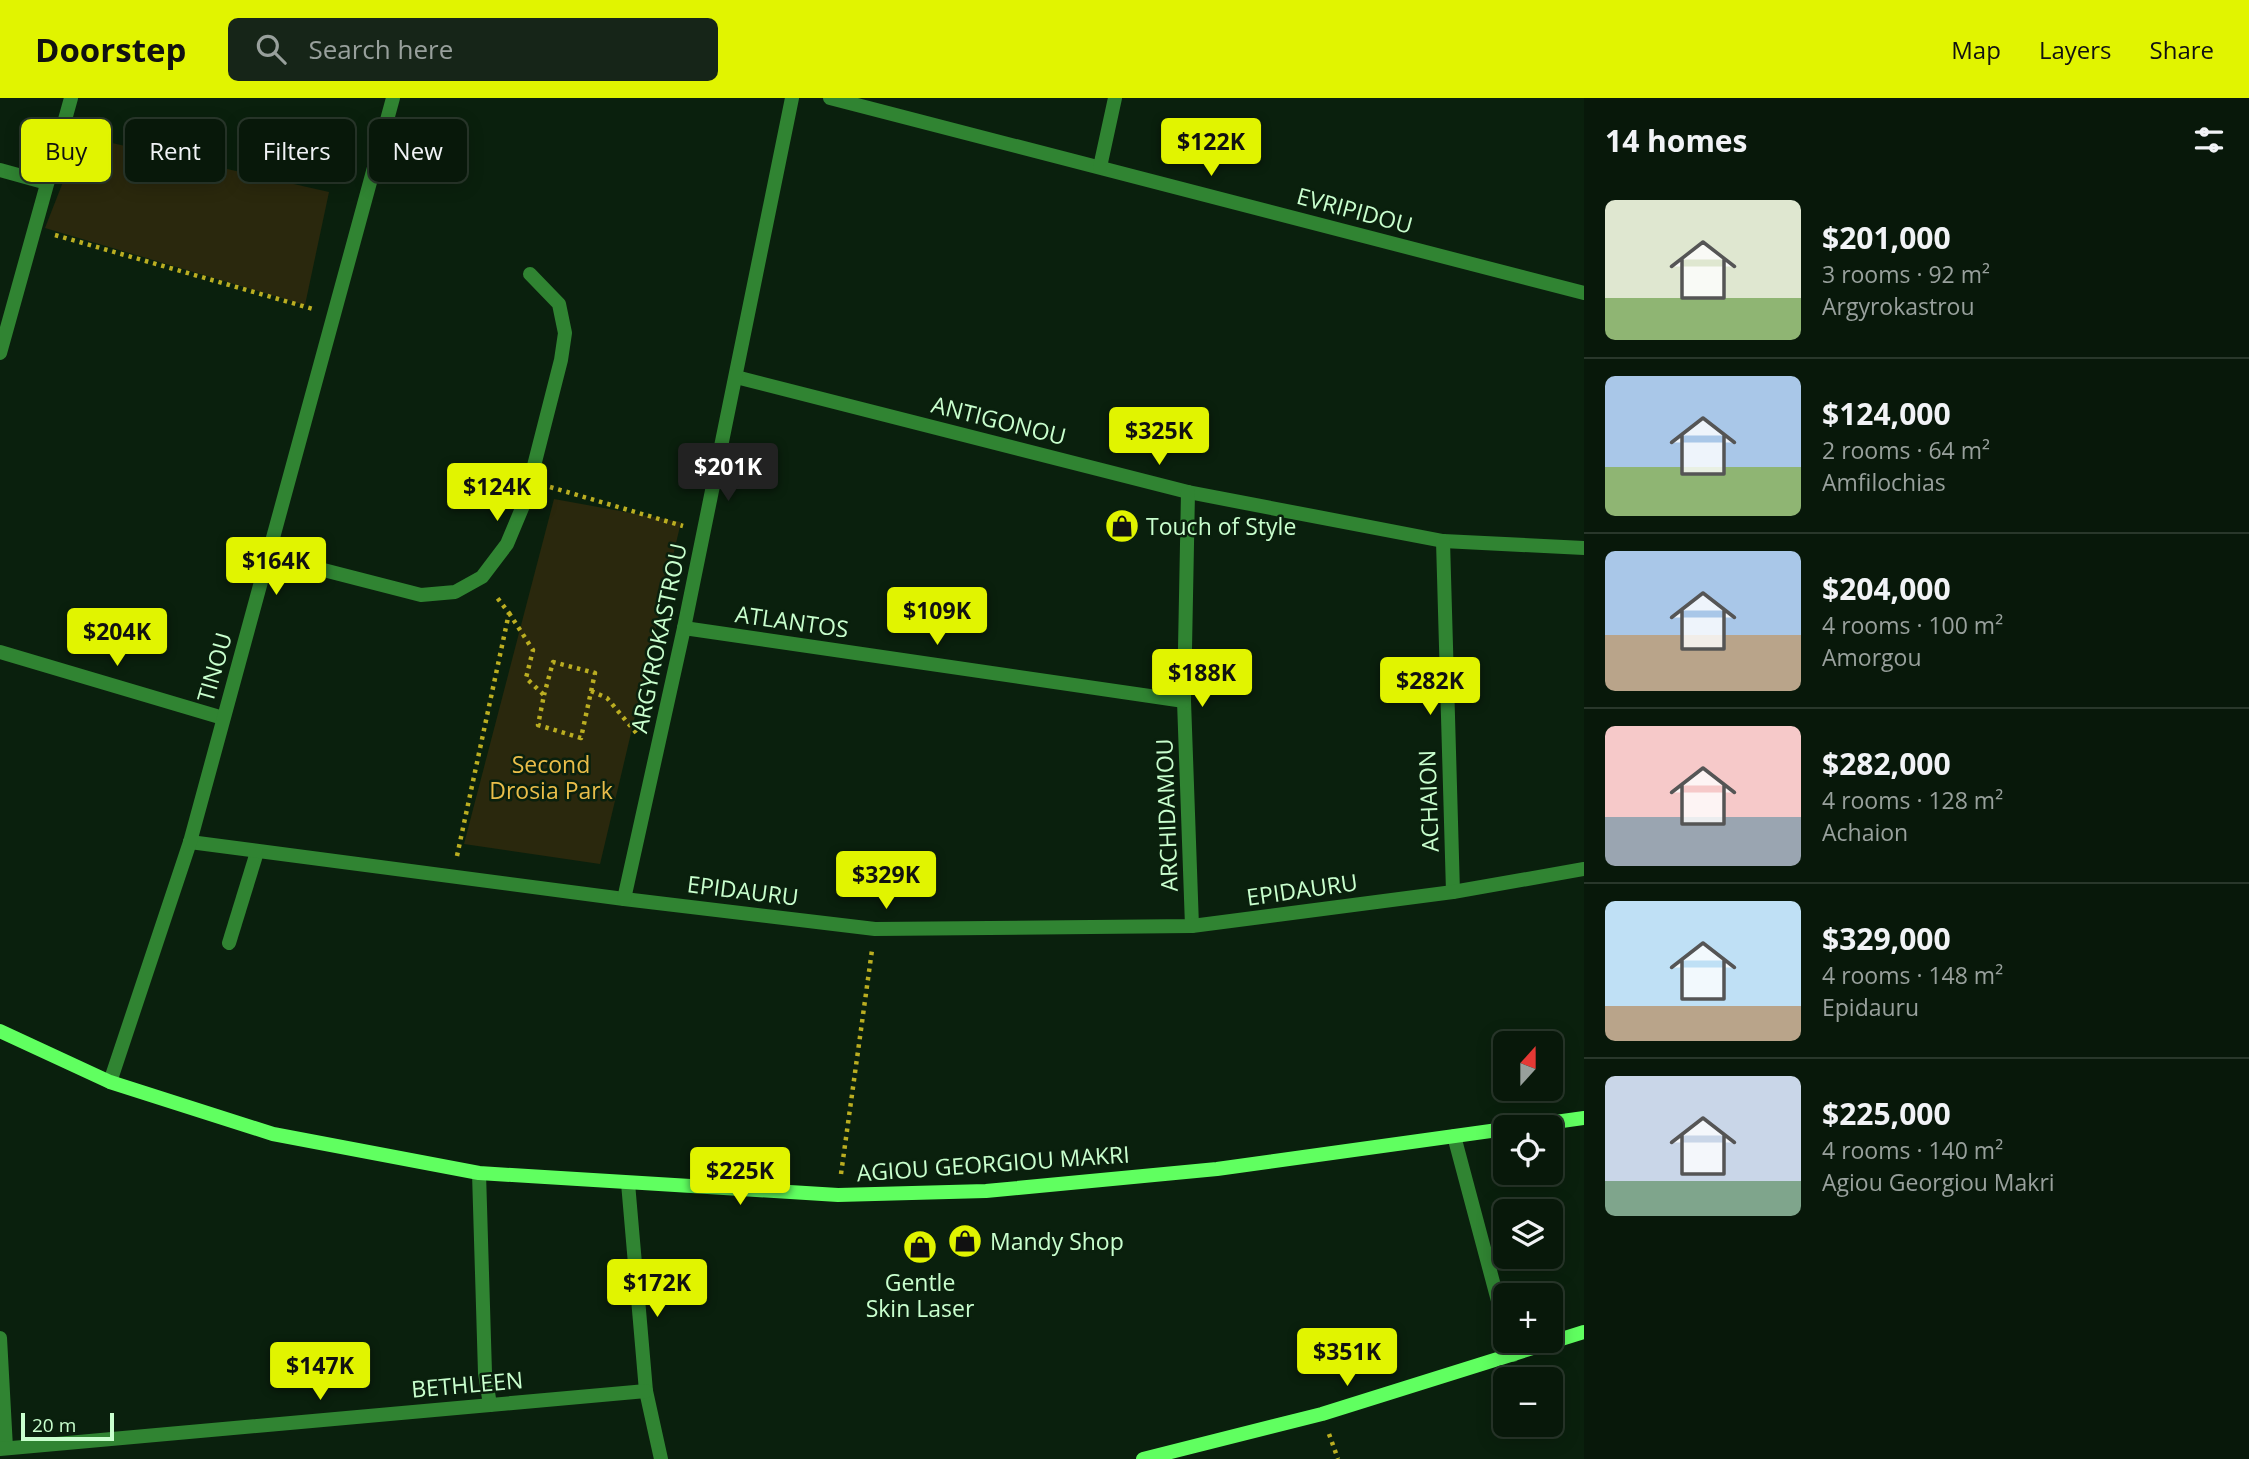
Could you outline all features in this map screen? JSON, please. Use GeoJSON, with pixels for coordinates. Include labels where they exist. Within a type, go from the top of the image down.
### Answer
{"type":"FeatureCollection","features":[{"type":"Feature","properties":{"kind":"street"},"geometry":{"type":"LineString","coordinates":[[0,353],[71,98]]}},
{"type":"Feature","properties":{"kind":"street","name":"TINOU"},"geometry":{"type":"LineString","coordinates":[[110,1082],[190,842],[393,98]]}},
{"type":"Feature","properties":{"kind":"street","name":"ARGYROKASTROU"},"geometry":{"type":"LineString","coordinates":[[624,900],[684,628],[792,98]]}},
{"type":"Feature","properties":{"kind":"street","name":"EVRIPIDOU"},"geometry":{"type":"LineString","coordinates":[[830,98],[1584,293]]}},
{"type":"Feature","properties":{"kind":"street"},"geometry":{"type":"LineString","coordinates":[[1100,167],[1115,98]]}},
{"type":"Feature","properties":{"kind":"street"},"geometry":{"type":"LineString","coordinates":[[0,170],[47,183]]}},
{"type":"Feature","properties":{"kind":"street"},"geometry":{"type":"LineString","coordinates":[[269,556],[421,595],[455,593],[482,577],[508,544],[530,481],[561,360],[565,333],[559,304],[530,274]]}},
{"type":"Feature","properties":{"kind":"street","name":"ANTIGONOU"},"geometry":{"type":"LineString","coordinates":[[736,377],[1188,492],[1443,541],[1584,548]]}},
{"type":"Feature","properties":{"kind":"street","name":"ARCHIDAMOU"},"geometry":{"type":"LineString","coordinates":[[1188,492],[1184,701],[1192,926]]}},
{"type":"Feature","properties":{"kind":"street","name":"ACHAION"},"geometry":{"type":"LineString","coordinates":[[1443,541],[1453,892]]}},
{"type":"Feature","properties":{"kind":"street","name":"ATLANTOS"},"geometry":{"type":"LineString","coordinates":[[684,628],[1184,701]]}},
{"type":"Feature","properties":{"kind":"street"},"geometry":{"type":"LineString","coordinates":[[0,652],[223,718]]}},
{"type":"Feature","properties":{"kind":"street","name":"EPIDAURU"},"geometry":{"type":"LineString","coordinates":[[190,842],[624,900],[874,929],[1192,926],[1453,892],[1584,869]]}},
{"type":"Feature","properties":{"kind":"street"},"geometry":{"type":"LineString","coordinates":[[229,943],[257,852]]}},
{"type":"Feature","properties":{"kind":"street","name":"AGIOU GEORGIOU MAKRI"},"geometry":{"type":"LineString","coordinates":[[0,1031],[110,1082],[273,1134],[479,1173],[628,1183],[838,1195],[986,1191],[1217,1170],[1493,1131]]}},
{"type":"Feature","properties":{"kind":"street"},"geometry":{"type":"LineString","coordinates":[[1563,1121],[1584,1118]]}},
{"type":"Feature","properties":{"kind":"street"},"geometry":{"type":"LineString","coordinates":[[1454,1136],[1493,1283]]}},
{"type":"Feature","properties":{"kind":"street"},"geometry":{"type":"LineString","coordinates":[[479,1173],[485,1373],[490,1405]]}},
{"type":"Feature","properties":{"kind":"street"},"geometry":{"type":"LineString","coordinates":[[628,1183],[646,1391],[661,1459]]}},
{"type":"Feature","properties":{"kind":"street"},"geometry":{"type":"LineString","coordinates":[[1563,1337],[1584,1332]]}},
{"type":"Feature","properties":{"kind":"street"},"geometry":{"type":"LineString","coordinates":[[0,1338],[3,1448]]}},
{"type":"Feature","properties":{"kind":"street"},"geometry":{"type":"LineString","coordinates":[[1143,1459],[1322,1414],[1497,1353]]}},
{"type":"Feature","properties":{"kind":"street","name":"BETHLEEN"},"geometry":{"type":"LineString","coordinates":[[3,1448],[646,1391]]}},
{"type":"Feature","properties":{"kind":"path"},"geometry":{"type":"LineString","coordinates":[[34,229],[334,315]]}},
{"type":"Feature","properties":{"kind":"path"},"geometry":{"type":"LineString","coordinates":[[530,481],[704,532]]}},
{"type":"Feature","properties":{"kind":"path"},"geometry":{"type":"LineString","coordinates":[[482,577],[533,650],[526,678],[544,695]]}},
{"type":"Feature","properties":{"kind":"path"},"geometry":{"type":"LineString","coordinates":[[452,877],[509,613]]}},
{"type":"Feature","properties":{"kind":"path"},"geometry":{"type":"LineString","coordinates":[[553,662],[595,673],[581,738],[538,725],[544,695],[553,662]]}},
{"type":"Feature","properties":{"kind":"path"},"geometry":{"type":"LineString","coordinates":[[591,691],[607,698],[637,735],[660,738]]}},
{"type":"Feature","properties":{"kind":"path"},"geometry":{"type":"LineString","coordinates":[[838,1195],[874,929]]}},
{"type":"Feature","properties":{"kind":"green space"},"geometry":{"type":"Polygon","coordinates":[[[111,143],[125,146],[125,182],[225,182],[225,169],[239,172],[239,182],[285,182],[329,192],[305,305],[45,228],[63,182],[111,182],[111,143]]]}},
{"type":"Feature","properties":{"kind":"green space","name":"Second Drosia Park"},"geometry":{"type":"Polygon","coordinates":[[[554,499],[681,522],[600,864],[464,844],[554,499]]]}},
{"type":"Feature","properties":{"kind":"place","name":"Touch of Style"},"geometry":{"type":"Point","coordinates":[1122,526]}},
{"type":"Feature","properties":{"kind":"place","name":"Mandy Shop"},"geometry":{"type":"Point","coordinates":[965,1241]}},
{"type":"Feature","properties":{"kind":"place","name":"Gentle Skin Laser"},"geometry":{"type":"Point","coordinates":[920,1247]}}]}
